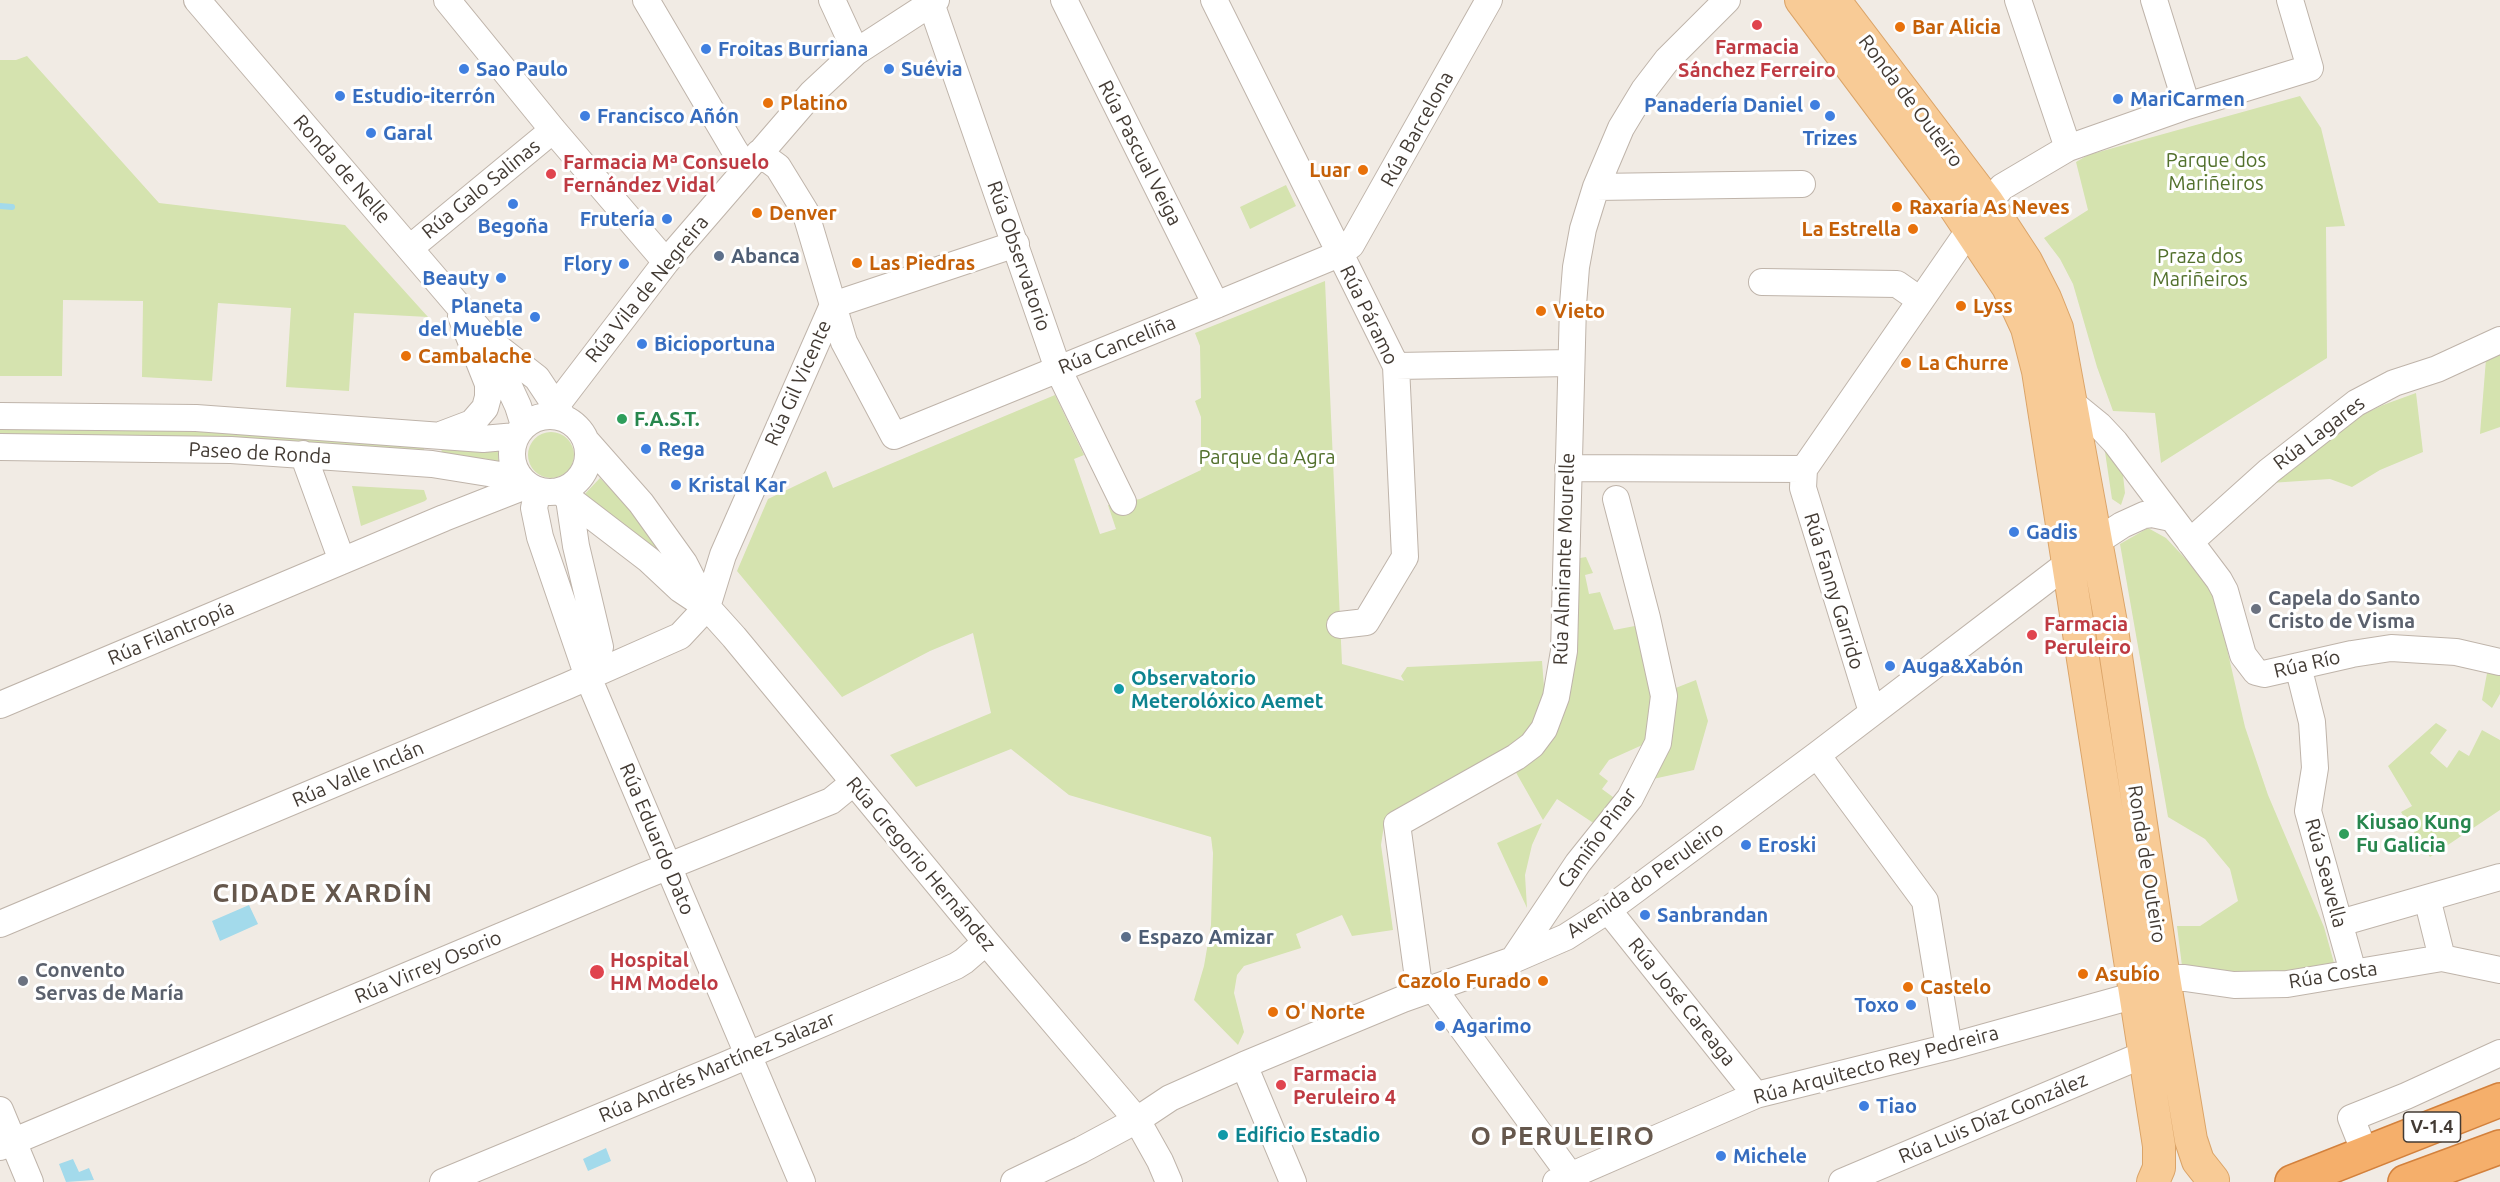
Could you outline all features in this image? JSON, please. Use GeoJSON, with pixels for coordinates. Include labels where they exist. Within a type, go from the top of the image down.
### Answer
{"type":"FeatureCollection","features":[{"type":"Feature","properties":{"kind":"highway","name":"V-1.4"},"geometry":{"type":"LineString","coordinates":[[2292,1182],[2500,1100]]}},
{"type":"Feature","properties":{"kind":"highway","name":"V-1.4"},"geometry":{"type":"LineString","coordinates":[[2405,1182],[2500,1147]]}},
{"type":"Feature","properties":{"kind":"main road","name":"Ronda de Outeiro"},"geometry":{"type":"LineString","coordinates":[[1800,0],[1944,191],[2008,287],[2027,328],[2038,371],[2145,1054],[2160,1157],[2159,1168],[2153,1182]]}},
{"type":"Feature","properties":{"kind":"main road","name":"Ronda de Outeiro"},"geometry":{"type":"LineString","coordinates":[[1834,0],[1988,202],[2026,261],[2057,328],[2110,623],[2164,978],[2193,1150],[2198,1161],[2216,1181]]}},
{"type":"Feature","properties":{"kind":"main road","name":"Ronda de Outeiro"},"geometry":{"type":"LineString","coordinates":[[2164,1182],[2187,1176],[2216,1181]]}},
{"type":"Feature","properties":{"kind":"street","name":"Ronda de Nelle"},"geometry":{"type":"LineString","coordinates":[[198,0],[488,339],[537,378],[556,413]]}},
{"type":"Feature","properties":{"kind":"street"},"geometry":{"type":"LineString","coordinates":[[447,0],[553,130],[666,262]]}},
{"type":"Feature","properties":{"kind":"street"},"geometry":{"type":"LineString","coordinates":[[646,0],[735,151],[777,168],[805,211],[833,305]]}},
{"type":"Feature","properties":{"kind":"street"},"geometry":{"type":"LineString","coordinates":[[832,0],[856,52]]}},
{"type":"Feature","properties":{"kind":"street","name":"Rúa Pascual Veiga"},"geometry":{"type":"LineString","coordinates":[[1064,0],[1216,305]]}},
{"type":"Feature","properties":{"kind":"street","name":"Rúa Páramo"},"geometry":{"type":"LineString","coordinates":[[1214,0],[1396,366],[1405,556],[1366,622],[1340,625]]}},
{"type":"Feature","properties":{"kind":"street","name":"Rúa Barcelona"},"geometry":{"type":"LineString","coordinates":[[1339,254],[1352,245],[1489,0]]}},
{"type":"Feature","properties":{"kind":"street","name":"Rúa Almirante Mourelle"},"geometry":{"type":"LineString","coordinates":[[1427,990],[1397,824],[1516,757],[1532,745],[1544,729],[1556,697],[1564,651],[1571,363],[1576,267],[1583,229],[1596,187],[1621,128],[1644,90],[1667,60],[1727,0]]}},
{"type":"Feature","properties":{"kind":"street"},"geometry":{"type":"LineString","coordinates":[[2018,0],[2068,148]]}},
{"type":"Feature","properties":{"kind":"street"},"geometry":{"type":"LineString","coordinates":[[2154,0],[2187,106]]}},
{"type":"Feature","properties":{"kind":"street"},"geometry":{"type":"LineString","coordinates":[[1568,468],[1804,469],[1988,202],[2002,187],[2068,148],[2187,106],[2310,68],[2290,0]]}},
{"type":"Feature","properties":{"kind":"street","name":"Rúa Vila de Negreira"},"geometry":{"type":"LineString","coordinates":[[556,413],[573,381],[666,262],[812,93],[856,52],[933,2]]}},
{"type":"Feature","properties":{"kind":"street","name":"Rúa Observatorio"},"geometry":{"type":"LineString","coordinates":[[933,2],[1058,369],[1123,502]]}},
{"type":"Feature","properties":{"kind":"street","name":"Rúa Galo Salinas"},"geometry":{"type":"LineString","coordinates":[[410,248],[553,130]]}},
{"type":"Feature","properties":{"kind":"street"},"geometry":{"type":"LineString","coordinates":[[1596,187],[1802,184]]}},
{"type":"Feature","properties":{"kind":"street","name":"Rúa Gil Vicente"},"geometry":{"type":"LineString","coordinates":[[707,607],[723,555],[833,305],[1016,244]]}},
{"type":"Feature","properties":{"kind":"street","name":"Rúa Canceliña"},"geometry":{"type":"LineString","coordinates":[[833,305],[844,342],[894,436],[1339,254]]}},
{"type":"Feature","properties":{"kind":"street"},"geometry":{"type":"LineString","coordinates":[[1762,282],[1897,284],[1920,300]]}},
{"type":"Feature","properties":{"kind":"street","name":"Paseo de Ronda"},"geometry":{"type":"LineString","coordinates":[[434,436],[472,423],[485,408],[488,397],[485,376],[456,302]]}},
{"type":"Feature","properties":{"kind":"street","name":"Ronda de Nelle"},"geometry":{"type":"LineString","coordinates":[[488,339],[518,405],[520,431]]}},
{"type":"Feature","properties":{"kind":"street","name":"Rúa Lagares"},"geometry":{"type":"LineString","coordinates":[[2190,542],[2269,471],[2356,403],[2394,383],[2437,369],[2500,340]]}},
{"type":"Feature","properties":{"kind":"street"},"geometry":{"type":"LineString","coordinates":[[1396,366],[1571,363]]}},
{"type":"Feature","properties":{"kind":"street"},"geometry":{"type":"LineString","coordinates":[[537,378],[559,383],[573,381]]}},
{"type":"Feature","properties":{"kind":"street","name":"Rúa Río"},"geometry":{"type":"LineString","coordinates":[[2072,403],[2099,425],[2134,465],[2219,580],[2237,636],[2250,667],[2256,672],[2264,674],[2352,654],[2391,648],[2456,652],[2500,662]]}},
{"type":"Feature","properties":{"kind":"street"},"geometry":{"type":"LineString","coordinates":[[543,489],[571,486],[581,478],[587,467],[588,443],[582,432],[574,423],[556,413],[532,419],[520,431],[512,457],[543,489],[576,546],[600,647],[588,677]]}},
{"type":"Feature","properties":{"kind":"street","name":"Paseo de Ronda"},"geometry":{"type":"LineString","coordinates":[[0,416],[196,418],[483,440],[520,431]]}},
{"type":"Feature","properties":{"kind":"street","name":"Rúa Gregorio Hernández"},"geometry":{"type":"LineString","coordinates":[[588,443],[647,512],[684,563],[707,607],[1137,1120]]}},
{"type":"Feature","properties":{"kind":"street","name":"Paseo de Ronda"},"geometry":{"type":"LineString","coordinates":[[0,447],[144,447],[303,454],[432,464],[543,489]]}},
{"type":"Feature","properties":{"kind":"street"},"geometry":{"type":"LineString","coordinates":[[303,454],[342,561]]}},
{"type":"Feature","properties":{"kind":"street"},"geometry":{"type":"LineString","coordinates":[[2122,525],[2131,507],[2134,465]]}},
{"type":"Feature","properties":{"kind":"street","name":"Rúa Fanny Garrido"},"geometry":{"type":"LineString","coordinates":[[1804,469],[1803,488],[1872,712]]}},
{"type":"Feature","properties":{"kind":"street","name":"Rúa Gregorio Hernández"},"geometry":{"type":"LineString","coordinates":[[543,489],[650,560],[680,589],[707,607]]}},
{"type":"Feature","properties":{"kind":"street","name":"Rúa Filantropía"},"geometry":{"type":"LineString","coordinates":[[0,705],[342,561],[543,489]]}},
{"type":"Feature","properties":{"kind":"street","name":"Rúa Eduardo Dato"},"geometry":{"type":"LineString","coordinates":[[543,489],[534,508],[540,537],[588,677],[802,1182]]}},
{"type":"Feature","properties":{"kind":"street","name":"Camiño Pinar"},"geometry":{"type":"LineString","coordinates":[[1513,960],[1578,863],[1630,798],[1658,742],[1664,696],[1617,499]]}},
{"type":"Feature","properties":{"kind":"street"},"geometry":{"type":"LineString","coordinates":[[2069,564],[2122,525],[2144,515],[2152,514],[2171,518]]}},
{"type":"Feature","properties":{"kind":"street","name":"Avenida do Peruleiro"},"geometry":{"type":"LineString","coordinates":[[1023,1180],[1137,1120],[1170,1098],[1427,990],[1513,960],[1566,937],[1608,910],[2069,564]]}},
{"type":"Feature","properties":{"kind":"street","name":"Rúa Valle Inclán"},"geometry":{"type":"LineString","coordinates":[[0,924],[588,677],[680,636],[707,607]]}},
{"type":"Feature","properties":{"kind":"street","name":"Rúa Seavella"},"geometry":{"type":"LineString","coordinates":[[2298,666],[2312,722],[2315,768],[2308,811],[2353,972]]}},
{"type":"Feature","properties":{"kind":"street"},"geometry":{"type":"LineString","coordinates":[[1817,755],[1925,901],[1949,1047]]}},
{"type":"Feature","properties":{"kind":"street","name":"Rúa Virrey Osorio"},"geometry":{"type":"LineString","coordinates":[[6,1144],[831,801],[853,783]]}},
{"type":"Feature","properties":{"kind":"street"},"geometry":{"type":"LineString","coordinates":[[2340,923],[2500,877]]}},
{"type":"Feature","properties":{"kind":"street"},"geometry":{"type":"LineString","coordinates":[[2427,898],[2442,958]]}},
{"type":"Feature","properties":{"kind":"street","name":"Rúa José Careaga"},"geometry":{"type":"LineString","coordinates":[[1608,910],[1756,1095]]}},
{"type":"Feature","properties":{"kind":"street","name":"Rúa Andrés Martínez Salazar"},"geometry":{"type":"LineString","coordinates":[[443,1182],[956,966],[986,942]]}},
{"type":"Feature","properties":{"kind":"street","name":"Rúa Costa"},"geometry":{"type":"LineString","coordinates":[[2164,978],[2185,978],[2234,985],[2287,984],[2442,958],[2500,970]]}},
{"type":"Feature","properties":{"kind":"street"},"geometry":{"type":"LineString","coordinates":[[1427,990],[1567,1180]]}},
{"type":"Feature","properties":{"kind":"street","name":"Rúa Arquitecto Rey Pedreira"},"geometry":{"type":"LineString","coordinates":[[1567,1180],[1756,1095],[1949,1047],[2136,995]]}},
{"type":"Feature","properties":{"kind":"street"},"geometry":{"type":"LineString","coordinates":[[2365,1153],[2350,1118],[2406,1096],[2500,1053]]}},
{"type":"Feature","properties":{"kind":"street","name":"Rúa Luis Díaz González"},"geometry":{"type":"LineString","coordinates":[[1842,1182],[2145,1054]]}},
{"type":"Feature","properties":{"kind":"street"},"geometry":{"type":"LineString","coordinates":[[1244,1065],[1293,1182]]}},
{"type":"Feature","properties":{"kind":"street"},"geometry":{"type":"LineString","coordinates":[[0,1110],[6,1144],[30,1182]]}},
{"type":"Feature","properties":{"kind":"street"},"geometry":{"type":"LineString","coordinates":[[1137,1120],[1169,1182]]}},
{"type":"Feature","properties":{"kind":"green space"},"geometry":{"type":"Polygon","coordinates":[[[27,56],[159,203],[345,225],[428,317],[354,313],[349,391],[286,387],[291,308],[218,303],[212,381],[142,377],[143,301],[63,300],[62,376],[0,376],[0,60],[16,60],[27,56]]]}},
{"type":"Feature","properties":{"kind":"green space","name":"Praza dos Mariñeiros"},"geometry":{"type":"Polygon","coordinates":[[[2300,96],[2321,128],[2345,226],[2326,227],[2327,358],[2161,463],[2155,413],[2113,411],[2097,367],[2073,284],[2060,259],[2044,238],[2088,210],[2076,162],[2088,155],[2300,96]]]}},
{"type":"Feature","properties":{"kind":"green space"},"geometry":{"type":"Polygon","coordinates":[[[1286,185],[1296,206],[1250,229],[1240,207],[1286,185]]]}},
{"type":"Feature","properties":{"kind":"green space","name":"Parque da Agra"},"geometry":{"type":"Polygon","coordinates":[[[1325,281],[1342,664],[1404,681],[1401,676],[1407,667],[1542,661],[1545,700],[1534,730],[1502,754],[1402,811],[1384,825],[1381,845],[1393,930],[1352,936],[1342,915],[1296,934],[1301,948],[1244,966],[1237,975],[1234,993],[1244,1032],[1238,1045],[1194,1000],[1204,966],[1211,925],[1213,853],[1211,837],[1069,795],[1011,749],[916,787],[890,755],[991,713],[973,633],[930,651],[842,697],[737,571],[768,499],[826,471],[833,488],[1055,395],[1084,455],[1074,459],[1100,534],[1116,529],[1108,505],[1140,499],[1201,470],[1201,417],[1195,401],[1201,398],[1200,346],[1195,333],[1325,281]]]}},
{"type":"Feature","properties":{"kind":"green space"},"geometry":{"type":"Polygon","coordinates":[[[2500,352],[2500,427],[2480,434],[2486,359],[2500,352]]]}},
{"type":"Feature","properties":{"kind":"green space"},"geometry":{"type":"Polygon","coordinates":[[[2416,393],[2423,452],[2380,470],[2352,487],[2330,479],[2270,483],[2348,422],[2383,405],[2416,393]]]}},
{"type":"Feature","properties":{"kind":"green space"},"geometry":{"type":"Polygon","coordinates":[[[0,427],[195,430],[424,446],[424,454],[0,435],[0,427]]]}},
{"type":"Feature","properties":{"kind":"green space"},"geometry":{"type":"Polygon","coordinates":[[[551,432],[567,439],[574,455],[567,471],[551,478],[535,471],[528,455],[535,439],[551,432]]]}},
{"type":"Feature","properties":{"kind":"green space"},"geometry":{"type":"Polygon","coordinates":[[[2110,443],[2118,455],[2123,475],[2125,493],[2121,505],[2112,499],[2105,452],[2110,443]]]}},
{"type":"Feature","properties":{"kind":"green space"},"geometry":{"type":"Polygon","coordinates":[[[442,447],[498,451],[499,464],[489,459],[441,456],[442,447]]]}},
{"type":"Feature","properties":{"kind":"green space"},"geometry":{"type":"Polygon","coordinates":[[[600,478],[645,525],[686,578],[582,497],[600,478]]]}},
{"type":"Feature","properties":{"kind":"green space"},"geometry":{"type":"Polygon","coordinates":[[[352,486],[424,490],[427,499],[361,526],[352,486]]]}},
{"type":"Feature","properties":{"kind":"green space"},"geometry":{"type":"Polygon","coordinates":[[[2148,528],[2166,538],[2213,588],[2245,727],[2268,795],[2324,927],[2336,970],[2253,977],[2182,966],[2177,926],[2200,926],[2238,901],[2230,869],[2205,839],[2168,817],[2120,544],[2148,528]]]}},
{"type":"Feature","properties":{"kind":"green space"},"geometry":{"type":"Polygon","coordinates":[[[1586,557],[1593,573],[1585,575],[1589,594],[1600,592],[1614,630],[1640,625],[1648,663],[1653,712],[1649,742],[1609,760],[1599,774],[1608,781],[1602,789],[1617,800],[1598,826],[1557,799],[1543,820],[1514,769],[1530,757],[1574,559],[1586,557]]]}},
{"type":"Feature","properties":{"kind":"green space"},"geometry":{"type":"Polygon","coordinates":[[[2488,668],[2500,671],[2500,694],[2492,708],[2482,700],[2488,668]]]}},
{"type":"Feature","properties":{"kind":"green space"},"geometry":{"type":"Polygon","coordinates":[[[1696,680],[1708,721],[1694,770],[1653,779],[1673,689],[1696,680]]]}},
{"type":"Feature","properties":{"kind":"green space"},"geometry":{"type":"Polygon","coordinates":[[[2436,723],[2447,730],[2430,753],[2447,768],[2459,750],[2469,756],[2482,730],[2500,740],[2500,810],[2430,857],[2401,812],[2412,806],[2388,766],[2436,723]]]}},
{"type":"Feature","properties":{"kind":"green space"},"geometry":{"type":"Polygon","coordinates":[[[1542,823],[1532,845],[1525,875],[1527,908],[1497,843],[1542,823]]]}},
{"type":"Feature","properties":{"kind":"water"},"geometry":{"type":"Polygon","coordinates":[[[249,905],[258,924],[220,941],[212,921],[249,905]]]}},
{"type":"Feature","properties":{"kind":"water"},"geometry":{"type":"Polygon","coordinates":[[[606,1148],[611,1161],[588,1171],[583,1159],[606,1148]]]}},
{"type":"Feature","properties":{"kind":"water"},"geometry":{"type":"Polygon","coordinates":[[[73,1159],[79,1172],[89,1168],[94,1180],[66,1182],[59,1164],[73,1159]]]}},
{"type":"Feature","properties":{"kind":"waterway"},"geometry":{"type":"LineString","coordinates":[[0,206],[12,207]]}},
{"type":"Feature","properties":{"kind":"place","name":"Farmacia Sánchez Ferreiro"},"geometry":{"type":"Point","coordinates":[1757,25]}},
{"type":"Feature","properties":{"kind":"place","name":"Bar Alicia"},"geometry":{"type":"Point","coordinates":[1900,27]}},
{"type":"Feature","properties":{"kind":"place","name":"Froitas Burriana"},"geometry":{"type":"Point","coordinates":[706,49]}},
{"type":"Feature","properties":{"kind":"place","name":"Sao Paulo"},"geometry":{"type":"Point","coordinates":[464,69]}},
{"type":"Feature","properties":{"kind":"place","name":"Suévia"},"geometry":{"type":"Point","coordinates":[889,69]}},
{"type":"Feature","properties":{"kind":"place","name":"Estudio-iterrón"},"geometry":{"type":"Point","coordinates":[340,96]}},
{"type":"Feature","properties":{"kind":"place","name":"MariCarmen"},"geometry":{"type":"Point","coordinates":[2118,99]}},
{"type":"Feature","properties":{"kind":"place","name":"Platino"},"geometry":{"type":"Point","coordinates":[768,103]}},
{"type":"Feature","properties":{"kind":"place","name":"Panadería Daniel"},"geometry":{"type":"Point","coordinates":[1815,105]}},
{"type":"Feature","properties":{"kind":"place","name":"Francisco Añón"},"geometry":{"type":"Point","coordinates":[585,116]}},
{"type":"Feature","properties":{"kind":"place","name":"Trizes"},"geometry":{"type":"Point","coordinates":[1830,116]}},
{"type":"Feature","properties":{"kind":"place","name":"Garal"},"geometry":{"type":"Point","coordinates":[371,133]}},
{"type":"Feature","properties":{"kind":"place","name":"Luar"},"geometry":{"type":"Point","coordinates":[1363,170]}},
{"type":"Feature","properties":{"kind":"place","name":"Farmacia Mª Consuelo Fernández Vidal"},"geometry":{"type":"Point","coordinates":[551,174]}},
{"type":"Feature","properties":{"kind":"place","name":"Begoña"},"geometry":{"type":"Point","coordinates":[513,204]}},
{"type":"Feature","properties":{"kind":"place","name":"Raxaría As Neves"},"geometry":{"type":"Point","coordinates":[1897,207]}},
{"type":"Feature","properties":{"kind":"place","name":"Denver"},"geometry":{"type":"Point","coordinates":[757,213]}},
{"type":"Feature","properties":{"kind":"place","name":"Frutería"},"geometry":{"type":"Point","coordinates":[667,219]}},
{"type":"Feature","properties":{"kind":"place","name":"La Estrella"},"geometry":{"type":"Point","coordinates":[1913,229]}},
{"type":"Feature","properties":{"kind":"place","name":"Abanca"},"geometry":{"type":"Point","coordinates":[719,256]}},
{"type":"Feature","properties":{"kind":"place","name":"Las Piedras"},"geometry":{"type":"Point","coordinates":[857,263]}},
{"type":"Feature","properties":{"kind":"place","name":"Flory"},"geometry":{"type":"Point","coordinates":[624,264]}},
{"type":"Feature","properties":{"kind":"place","name":"Beauty"},"geometry":{"type":"Point","coordinates":[501,278]}},
{"type":"Feature","properties":{"kind":"place","name":"Lyss"},"geometry":{"type":"Point","coordinates":[1961,306]}},
{"type":"Feature","properties":{"kind":"place","name":"Vieto"},"geometry":{"type":"Point","coordinates":[1541,311]}},
{"type":"Feature","properties":{"kind":"place","name":"Planeta del Mueble"},"geometry":{"type":"Point","coordinates":[535,317]}},
{"type":"Feature","properties":{"kind":"place","name":"Bicioportuna"},"geometry":{"type":"Point","coordinates":[642,344]}},
{"type":"Feature","properties":{"kind":"place","name":"Cambalache"},"geometry":{"type":"Point","coordinates":[406,356]}},
{"type":"Feature","properties":{"kind":"place","name":"La Churre"},"geometry":{"type":"Point","coordinates":[1906,363]}},
{"type":"Feature","properties":{"kind":"place","name":"F.A.S.T."},"geometry":{"type":"Point","coordinates":[622,419]}},
{"type":"Feature","properties":{"kind":"place","name":"Rega"},"geometry":{"type":"Point","coordinates":[646,449]}},
{"type":"Feature","properties":{"kind":"place","name":"Kristal Kar"},"geometry":{"type":"Point","coordinates":[676,485]}},
{"type":"Feature","properties":{"kind":"place","name":"Gadis"},"geometry":{"type":"Point","coordinates":[2014,532]}},
{"type":"Feature","properties":{"kind":"place","name":"Capela do Santo Cristo de Visma"},"geometry":{"type":"Point","coordinates":[2256,609]}},
{"type":"Feature","properties":{"kind":"place","name":"Farmacia Peruleiro"},"geometry":{"type":"Point","coordinates":[2032,635]}},
{"type":"Feature","properties":{"kind":"place","name":"Auga&Xabón"},"geometry":{"type":"Point","coordinates":[1890,666]}},
{"type":"Feature","properties":{"kind":"place","name":"Observatorio Meterolóxico Aemet"},"geometry":{"type":"Point","coordinates":[1119,689]}},
{"type":"Feature","properties":{"kind":"place","name":"Kiusao Kung Fu Galicia"},"geometry":{"type":"Point","coordinates":[2344,834]}},
{"type":"Feature","properties":{"kind":"place","name":"Eroski"},"geometry":{"type":"Point","coordinates":[1746,845]}},
{"type":"Feature","properties":{"kind":"place","name":"Sanbrandan"},"geometry":{"type":"Point","coordinates":[1645,915]}},
{"type":"Feature","properties":{"kind":"place","name":"Espazo Amizar"},"geometry":{"type":"Point","coordinates":[1126,937]}},
{"type":"Feature","properties":{"kind":"place","name":"Hospital HM Modelo"},"geometry":{"type":"Point","coordinates":[597,972]}},
{"type":"Feature","properties":{"kind":"place","name":"Asubío"},"geometry":{"type":"Point","coordinates":[2083,974]}},
{"type":"Feature","properties":{"kind":"place","name":"Convento Servas de María"},"geometry":{"type":"Point","coordinates":[23,981]}},
{"type":"Feature","properties":{"kind":"place","name":"Cazolo Furado"},"geometry":{"type":"Point","coordinates":[1543,981]}},
{"type":"Feature","properties":{"kind":"place","name":"Castelo"},"geometry":{"type":"Point","coordinates":[1908,987]}},
{"type":"Feature","properties":{"kind":"place","name":"Toxo"},"geometry":{"type":"Point","coordinates":[1911,1005]}},
{"type":"Feature","properties":{"kind":"place","name":"O' Norte"},"geometry":{"type":"Point","coordinates":[1273,1012]}},
{"type":"Feature","properties":{"kind":"place","name":"Agarimo"},"geometry":{"type":"Point","coordinates":[1440,1026]}},
{"type":"Feature","properties":{"kind":"place","name":"Farmacia Peruleiro 4"},"geometry":{"type":"Point","coordinates":[1281,1085]}},
{"type":"Feature","properties":{"kind":"place","name":"Tiao"},"geometry":{"type":"Point","coordinates":[1864,1106]}},
{"type":"Feature","properties":{"kind":"place","name":"Edificio Estadio"},"geometry":{"type":"Point","coordinates":[1223,1135]}},
{"type":"Feature","properties":{"kind":"place","name":"Michele"},"geometry":{"type":"Point","coordinates":[1721,1156]}},
{"type":"Feature","properties":{"kind":"district","name":"CIDADE XARDÍN"},"geometry":{"type":"Point","coordinates":[323,893]}},
{"type":"Feature","properties":{"kind":"district","name":"O PERULEIRO"},"geometry":{"type":"Point","coordinates":[1563,1136]}},
{"type":"Feature","properties":{"kind":"park label","name":"Parque dos Mariñeiros"},"geometry":{"type":"Point","coordinates":[2216,172]}}]}
